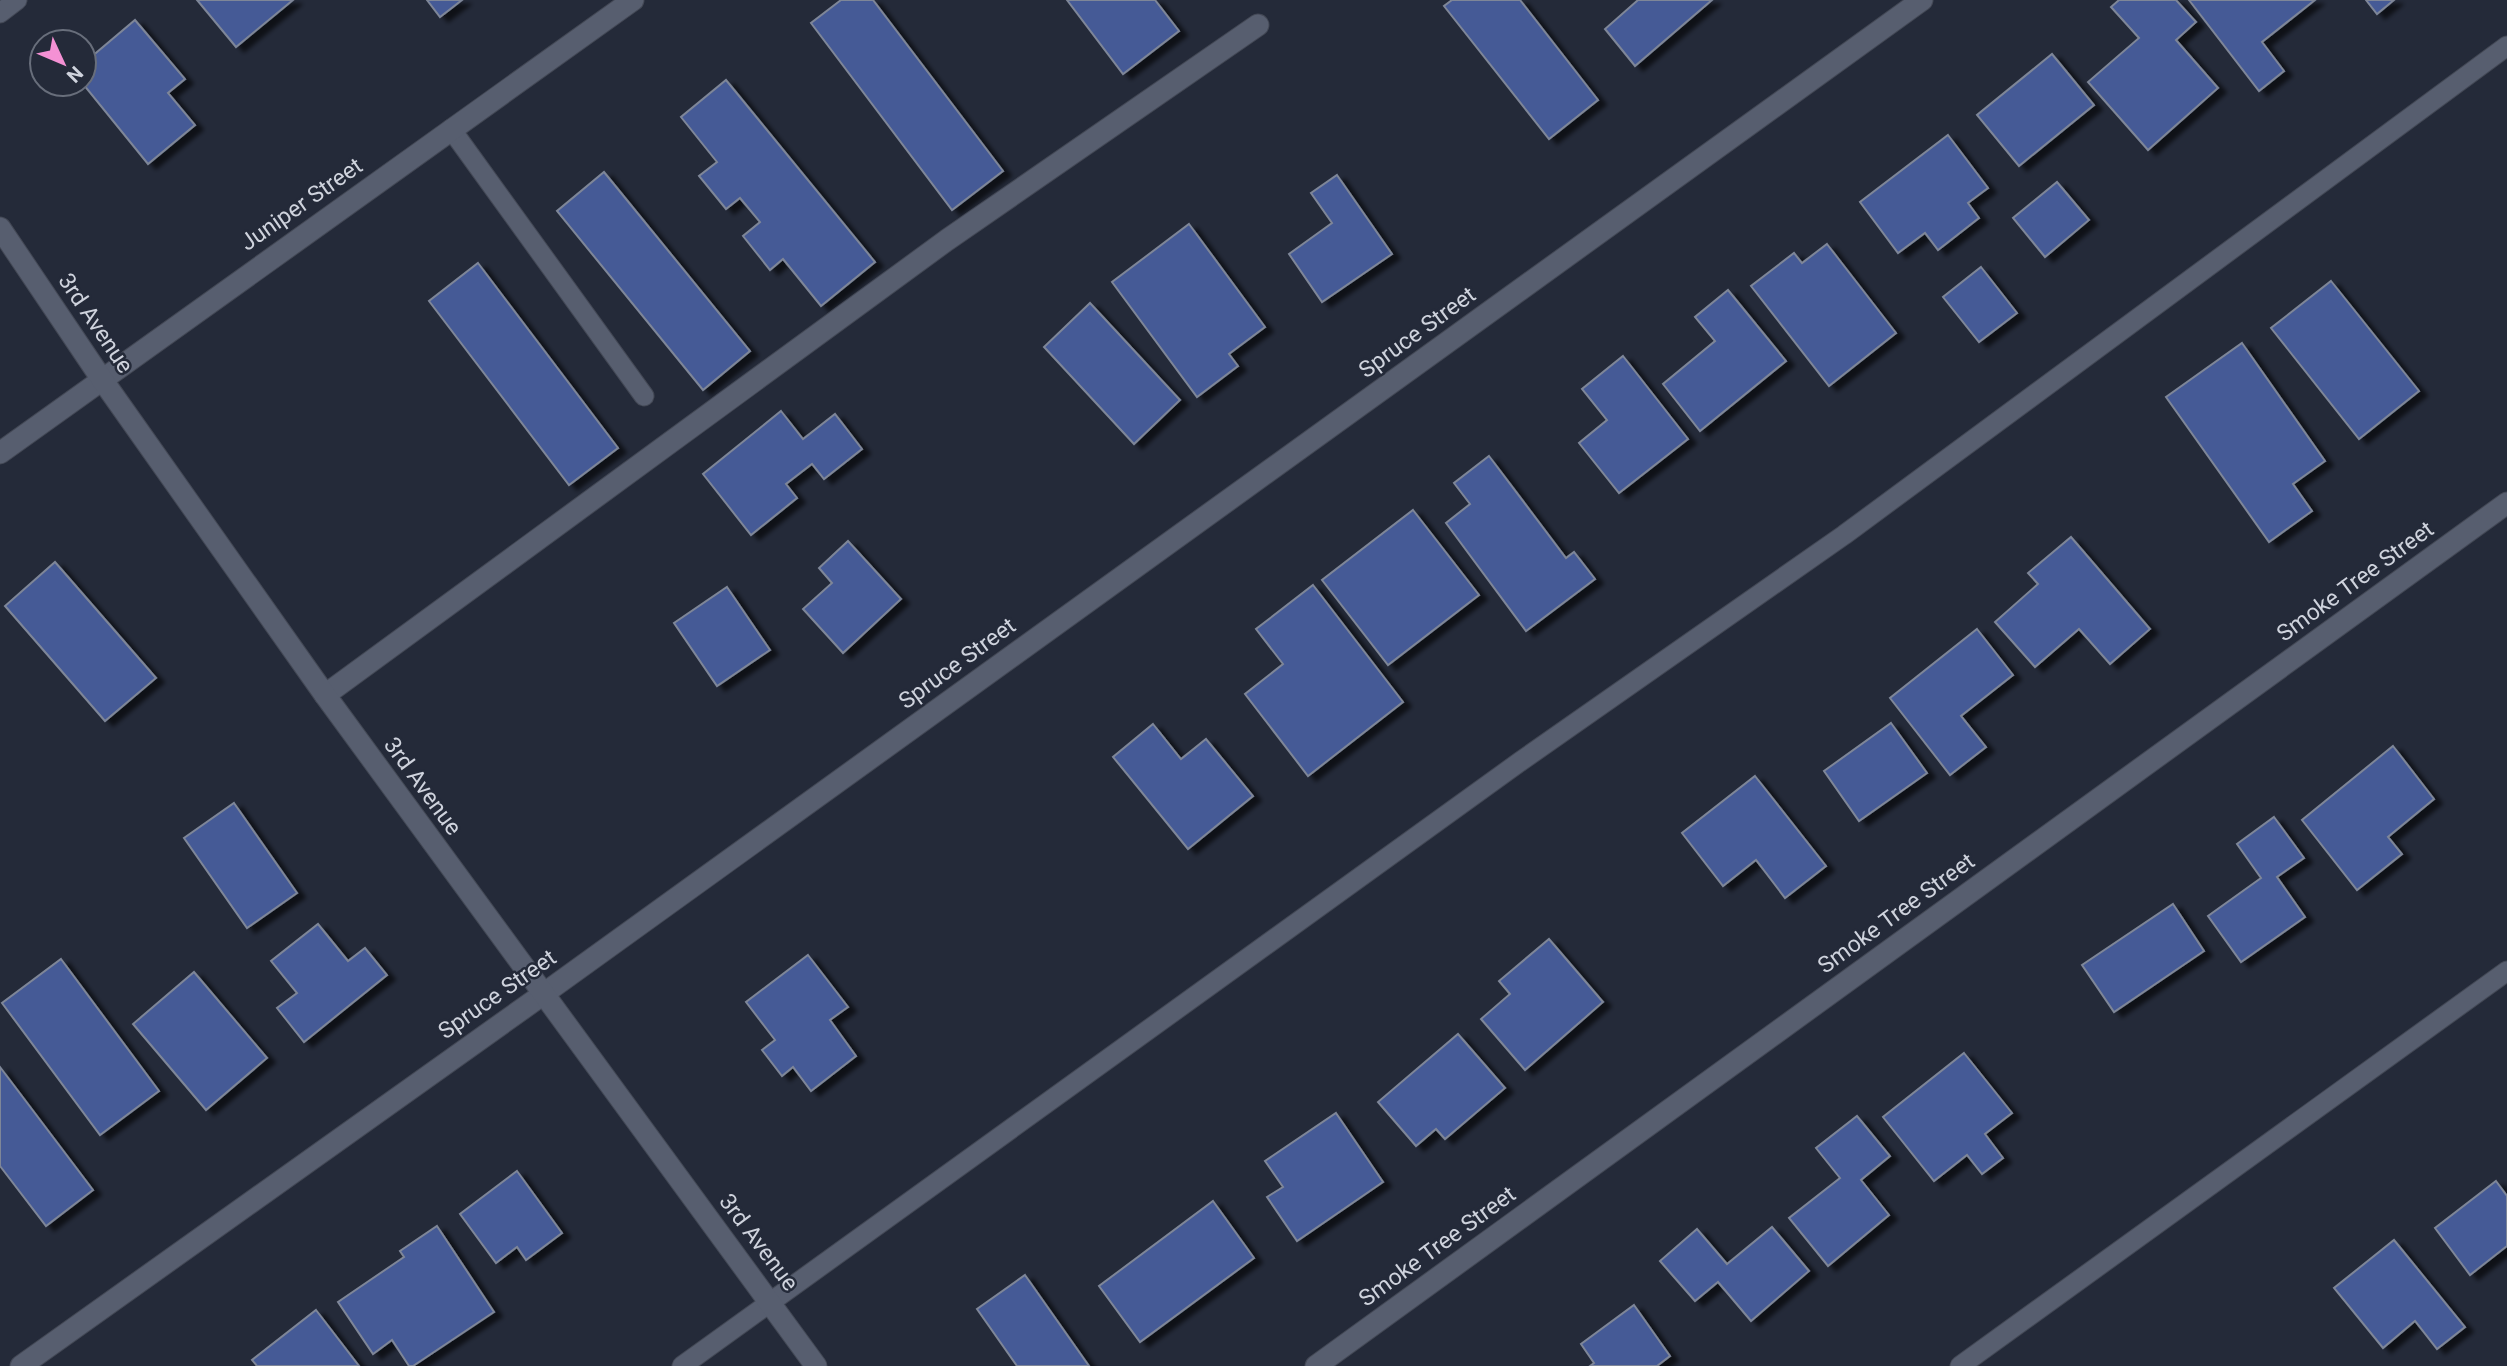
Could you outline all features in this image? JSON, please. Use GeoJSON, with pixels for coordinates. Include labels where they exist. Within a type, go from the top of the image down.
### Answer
{"type":"FeatureCollection","features":[{"type":"Feature","properties":{"kind":"street","name":"Juniper Street"},"geometry":{"type":"LineString","coordinates":[[0,453],[633,0]]}},
{"type":"Feature","properties":{"kind":"street","name":"Spruce Street"},"geometry":{"type":"LineString","coordinates":[[21,1366],[542,995],[1923,0]]}},
{"type":"Feature","properties":{"kind":"street"},"geometry":{"type":"LineString","coordinates":[[325,695],[947,240],[1258,24]]}},
{"type":"Feature","properties":{"kind":"street","name":"3rd Avenue"},"geometry":{"type":"LineString","coordinates":[[0,228],[325,695],[816,1366]]}},
{"type":"Feature","properties":{"kind":"street","name":"Smoke Tree Street"},"geometry":{"type":"LineString","coordinates":[[1316,1366],[2507,503]]}},
{"type":"Feature","properties":{"kind":"lane"},"geometry":{"type":"LineString","coordinates":[[0,13],[17,0]]}},
{"type":"Feature","properties":{"kind":"lane"},"geometry":{"type":"LineString","coordinates":[[682,1366],[1521,761],[1844,535],[2507,46]]}},
{"type":"Feature","properties":{"kind":"lane"},"geometry":{"type":"LineString","coordinates":[[451,129],[644,396]]}},
{"type":"Feature","properties":{"kind":"lane"},"geometry":{"type":"LineString","coordinates":[[1961,1366],[2507,971]]}},
{"type":"Feature","properties":{"kind":"building"},"geometry":{"type":"Polygon","coordinates":[[[197,0],[293,0],[236,47],[197,0]]]}},
{"type":"Feature","properties":{"kind":"building"},"geometry":{"type":"Polygon","coordinates":[[[427,0],[462,0],[440,17],[427,0]]]}},
{"type":"Feature","properties":{"kind":"building"},"geometry":{"type":"Polygon","coordinates":[[[841,0],[873,0],[1003,171],[952,210],[811,23],[841,0]]]}},
{"type":"Feature","properties":{"kind":"building"},"geometry":{"type":"Polygon","coordinates":[[[1067,0],[1155,0],[1179,31],[1123,74],[1067,0]]]}},
{"type":"Feature","properties":{"kind":"building"},"geometry":{"type":"Polygon","coordinates":[[[1452,0],[1520,0],[1598,100],[1549,139],[1444,6],[1452,0]]]}},
{"type":"Feature","properties":{"kind":"building"},"geometry":{"type":"Polygon","coordinates":[[[1638,0],[1712,0],[1635,66],[1605,29],[1638,0]]]}},
{"type":"Feature","properties":{"kind":"building"},"geometry":{"type":"Polygon","coordinates":[[[2119,0],[2176,0],[2196,22],[2176,40],[2218,88],[2148,150],[2088,82],[2139,38],[2111,7],[2119,0]]]}},
{"type":"Feature","properties":{"kind":"building"},"geometry":{"type":"Polygon","coordinates":[[[2189,0],[2315,0],[2262,42],[2284,71],[2259,91],[2189,0]]]}},
{"type":"Feature","properties":{"kind":"building"},"geometry":{"type":"Polygon","coordinates":[[[2366,0],[2394,0],[2377,14],[2366,0]]]}},
{"type":"Feature","properties":{"kind":"building"},"geometry":{"type":"Polygon","coordinates":[[[135,20],[185,79],[168,93],[195,125],[148,164],[94,98],[98,98],[98,51],[135,20]]]}},
{"type":"Feature","properties":{"kind":"building"},"geometry":{"type":"Polygon","coordinates":[[[2052,54],[2094,105],[2019,166],[1977,115],[2052,54]]]}},
{"type":"Feature","properties":{"kind":"building"},"geometry":{"type":"Polygon","coordinates":[[[726,80],[875,262],[821,306],[783,259],[770,270],[743,236],[760,222],[740,198],[726,209],[699,176],[717,162],[681,117],[726,80]]]}},
{"type":"Feature","properties":{"kind":"building"},"geometry":{"type":"Polygon","coordinates":[[[1948,135],[1988,188],[1968,203],[1979,218],[1938,250],[1925,233],[1898,253],[1860,202],[1948,135]]]}},
{"type":"Feature","properties":{"kind":"building"},"geometry":{"type":"Polygon","coordinates":[[[604,172],[750,351],[703,390],[557,211],[604,172]]]}},
{"type":"Feature","properties":{"kind":"building"},"geometry":{"type":"Polygon","coordinates":[[[1337,175],[1392,254],[1322,302],[1289,254],[1332,223],[1311,193],[1337,175]]]}},
{"type":"Feature","properties":{"kind":"building"},"geometry":{"type":"Polygon","coordinates":[[[2057,182],[2089,220],[2045,257],[2013,218],[2057,182]]]}},
{"type":"Feature","properties":{"kind":"building"},"geometry":{"type":"Polygon","coordinates":[[[1189,224],[1265,327],[1229,354],[1238,366],[1197,397],[1112,282],[1189,224]]]}},
{"type":"Feature","properties":{"kind":"building"},"geometry":{"type":"Polygon","coordinates":[[[1827,244],[1896,333],[1829,386],[1751,286],[1794,253],[1802,263],[1827,244]]]}},
{"type":"Feature","properties":{"kind":"building"},"geometry":{"type":"Polygon","coordinates":[[[478,263],[618,448],[569,485],[429,301],[478,263]]]}},
{"type":"Feature","properties":{"kind":"building"},"geometry":{"type":"Polygon","coordinates":[[[1981,267],[2017,313],[1979,342],[1943,297],[1981,267]]]}},
{"type":"Feature","properties":{"kind":"building"},"geometry":{"type":"Polygon","coordinates":[[[2331,281],[2419,391],[2359,439],[2271,328],[2331,281]]]}},
{"type":"Feature","properties":{"kind":"building"},"geometry":{"type":"Polygon","coordinates":[[[1728,290],[1786,361],[1700,431],[1663,384],[1715,341],[1695,317],[1728,290]]]}},
{"type":"Feature","properties":{"kind":"building"},"geometry":{"type":"Polygon","coordinates":[[[1090,303],[1180,400],[1134,444],[1044,347],[1090,303]]]}},
{"type":"Feature","properties":{"kind":"building"},"geometry":{"type":"Polygon","coordinates":[[[2242,343],[2325,461],[2293,484],[2312,511],[2269,542],[2166,397],[2242,343]]]}},
{"type":"Feature","properties":{"kind":"building"},"geometry":{"type":"Polygon","coordinates":[[[1623,356],[1688,439],[1619,493],[1579,443],[1607,420],[1582,389],[1623,356]]]}},
{"type":"Feature","properties":{"kind":"building"},"geometry":{"type":"Polygon","coordinates":[[[781,411],[803,439],[835,414],[862,449],[824,479],[812,464],[786,484],[797,498],[751,535],[703,474],[781,411]]]}},
{"type":"Feature","properties":{"kind":"building"},"geometry":{"type":"Polygon","coordinates":[[[1489,456],[1566,558],[1574,552],[1595,579],[1526,631],[1446,523],[1470,504],[1454,483],[1489,456]]]}},
{"type":"Feature","properties":{"kind":"building"},"geometry":{"type":"Polygon","coordinates":[[[1413,510],[1479,595],[1388,665],[1322,580],[1413,510]]]}},
{"type":"Feature","properties":{"kind":"building"},"geometry":{"type":"Polygon","coordinates":[[[2071,537],[2150,629],[2110,664],[2079,629],[2035,667],[1995,622],[2038,584],[2028,573],[2071,537]]]}},
{"type":"Feature","properties":{"kind":"building"},"geometry":{"type":"Polygon","coordinates":[[[848,541],[901,599],[843,653],[803,609],[832,583],[819,568],[848,541]]]}},
{"type":"Feature","properties":{"kind":"building"},"geometry":{"type":"Polygon","coordinates":[[[55,562],[156,678],[105,721],[5,606],[55,562]]]}},
{"type":"Feature","properties":{"kind":"building"},"geometry":{"type":"Polygon","coordinates":[[[1313,585],[1403,702],[1308,776],[1245,694],[1283,664],[1256,629],[1313,585]]]}},
{"type":"Feature","properties":{"kind":"building"},"geometry":{"type":"Polygon","coordinates":[[[727,587],[770,650],[717,686],[674,623],[727,587]]]}},
{"type":"Feature","properties":{"kind":"building"},"geometry":{"type":"Polygon","coordinates":[[[1977,629],[2013,675],[1961,716],[1986,747],[1950,775],[1890,698],[1977,629]]]}},
{"type":"Feature","properties":{"kind":"building"},"geometry":{"type":"Polygon","coordinates":[[[1891,723],[1927,773],[1859,821],[1824,771],[1891,723]]]}},
{"type":"Feature","properties":{"kind":"building"},"geometry":{"type":"Polygon","coordinates":[[[1153,724],[1181,759],[1206,739],[1253,796],[1188,849],[1113,757],[1153,724]]]}},
{"type":"Feature","properties":{"kind":"building"},"geometry":{"type":"Polygon","coordinates":[[[2393,746],[2434,799],[2388,837],[2402,854],[2357,890],[2302,820],[2393,746]]]}},
{"type":"Feature","properties":{"kind":"building"},"geometry":{"type":"Polygon","coordinates":[[[1755,776],[1826,866],[1785,898],[1756,860],[1723,886],[1682,833],[1755,776]]]}},
{"type":"Feature","properties":{"kind":"building"},"geometry":{"type":"Polygon","coordinates":[[[234,803],[297,893],[247,928],[184,838],[234,803]]]}},
{"type":"Feature","properties":{"kind":"building"},"geometry":{"type":"Polygon","coordinates":[[[2274,817],[2304,858],[2277,877],[2305,917],[2241,962],[2208,916],[2261,878],[2237,844],[2274,817]]]}},
{"type":"Feature","properties":{"kind":"building"},"geometry":{"type":"Polygon","coordinates":[[[2173,904],[2204,951],[2114,1012],[2082,965],[2173,904]]]}},
{"type":"Feature","properties":{"kind":"building"},"geometry":{"type":"Polygon","coordinates":[[[318,924],[348,961],[365,948],[387,975],[304,1042],[277,1008],[297,993],[271,961],[318,924]]]}},
{"type":"Feature","properties":{"kind":"building"},"geometry":{"type":"Polygon","coordinates":[[[1549,939],[1603,1002],[1525,1070],[1481,1019],[1510,994],[1499,981],[1549,939]]]}},
{"type":"Feature","properties":{"kind":"building"},"geometry":{"type":"Polygon","coordinates":[[[808,955],[848,1007],[830,1020],[856,1056],[811,1091],[793,1067],[782,1076],[762,1050],[775,1040],[746,1002],[808,955]]]}},
{"type":"Feature","properties":{"kind":"building"},"geometry":{"type":"Polygon","coordinates":[[[61,959],[159,1091],[100,1135],[2,1003],[61,959]]]}},
{"type":"Feature","properties":{"kind":"building"},"geometry":{"type":"Polygon","coordinates":[[[194,972],[267,1058],[206,1110],[133,1024],[194,972]]]}},
{"type":"Feature","properties":{"kind":"building"},"geometry":{"type":"Polygon","coordinates":[[[1458,1034],[1505,1088],[1445,1139],[1436,1129],[1416,1146],[1378,1102],[1458,1034]]]}},
{"type":"Feature","properties":{"kind":"building"},"geometry":{"type":"Polygon","coordinates":[[[1964,1053],[2012,1113],[1985,1134],[2003,1158],[1982,1174],[1967,1155],[1934,1181],[1883,1117],[1964,1053]]]}},
{"type":"Feature","properties":{"kind":"building"},"geometry":{"type":"Polygon","coordinates":[[[0,1067],[93,1190],[46,1226],[0,1166],[0,1067]]]}},
{"type":"Feature","properties":{"kind":"building"},"geometry":{"type":"Polygon","coordinates":[[[1336,1113],[1383,1182],[1297,1241],[1267,1197],[1283,1187],[1265,1161],[1336,1113]]]}},
{"type":"Feature","properties":{"kind":"building"},"geometry":{"type":"Polygon","coordinates":[[[1857,1116],[1890,1156],[1861,1180],[1889,1215],[1828,1266],[1789,1218],[1840,1178],[1816,1148],[1857,1116]]]}},
{"type":"Feature","properties":{"kind":"building"},"geometry":{"type":"Polygon","coordinates":[[[517,1171],[562,1233],[526,1260],[517,1247],[496,1263],[460,1214],[517,1171]]]}},
{"type":"Feature","properties":{"kind":"building"},"geometry":{"type":"Polygon","coordinates":[[[2496,1181],[2507,1196],[2507,1246],[2470,1275],[2435,1228],[2496,1181]]]}},
{"type":"Feature","properties":{"kind":"building"},"geometry":{"type":"Polygon","coordinates":[[[1213,1201],[1254,1258],[1140,1342],[1099,1286],[1213,1201]]]}},
{"type":"Feature","properties":{"kind":"building"},"geometry":{"type":"Polygon","coordinates":[[[437,1226],[494,1312],[413,1366],[409,1366],[392,1340],[373,1354],[338,1302],[404,1257],[400,1251],[437,1226]]]}},
{"type":"Feature","properties":{"kind":"building"},"geometry":{"type":"Polygon","coordinates":[[[1772,1227],[1809,1271],[1751,1321],[1718,1282],[1695,1301],[1660,1261],[1697,1229],[1727,1264],[1772,1227]]]}},
{"type":"Feature","properties":{"kind":"building"},"geometry":{"type":"Polygon","coordinates":[[[2394,1240],[2465,1327],[2437,1349],[2415,1321],[2383,1348],[2334,1288],[2394,1240]]]}},
{"type":"Feature","properties":{"kind":"building"},"geometry":{"type":"Polygon","coordinates":[[[1025,1275],[1089,1366],[1017,1366],[977,1309],[1025,1275]]]}},
{"type":"Feature","properties":{"kind":"building"},"geometry":{"type":"Polygon","coordinates":[[[1634,1305],[1670,1356],[1657,1366],[1590,1366],[1594,1363],[1581,1344],[1634,1305]]]}},
{"type":"Feature","properties":{"kind":"building"},"geometry":{"type":"Polygon","coordinates":[[[316,1310],[359,1366],[257,1366],[252,1360],[316,1310]]]}}]}
